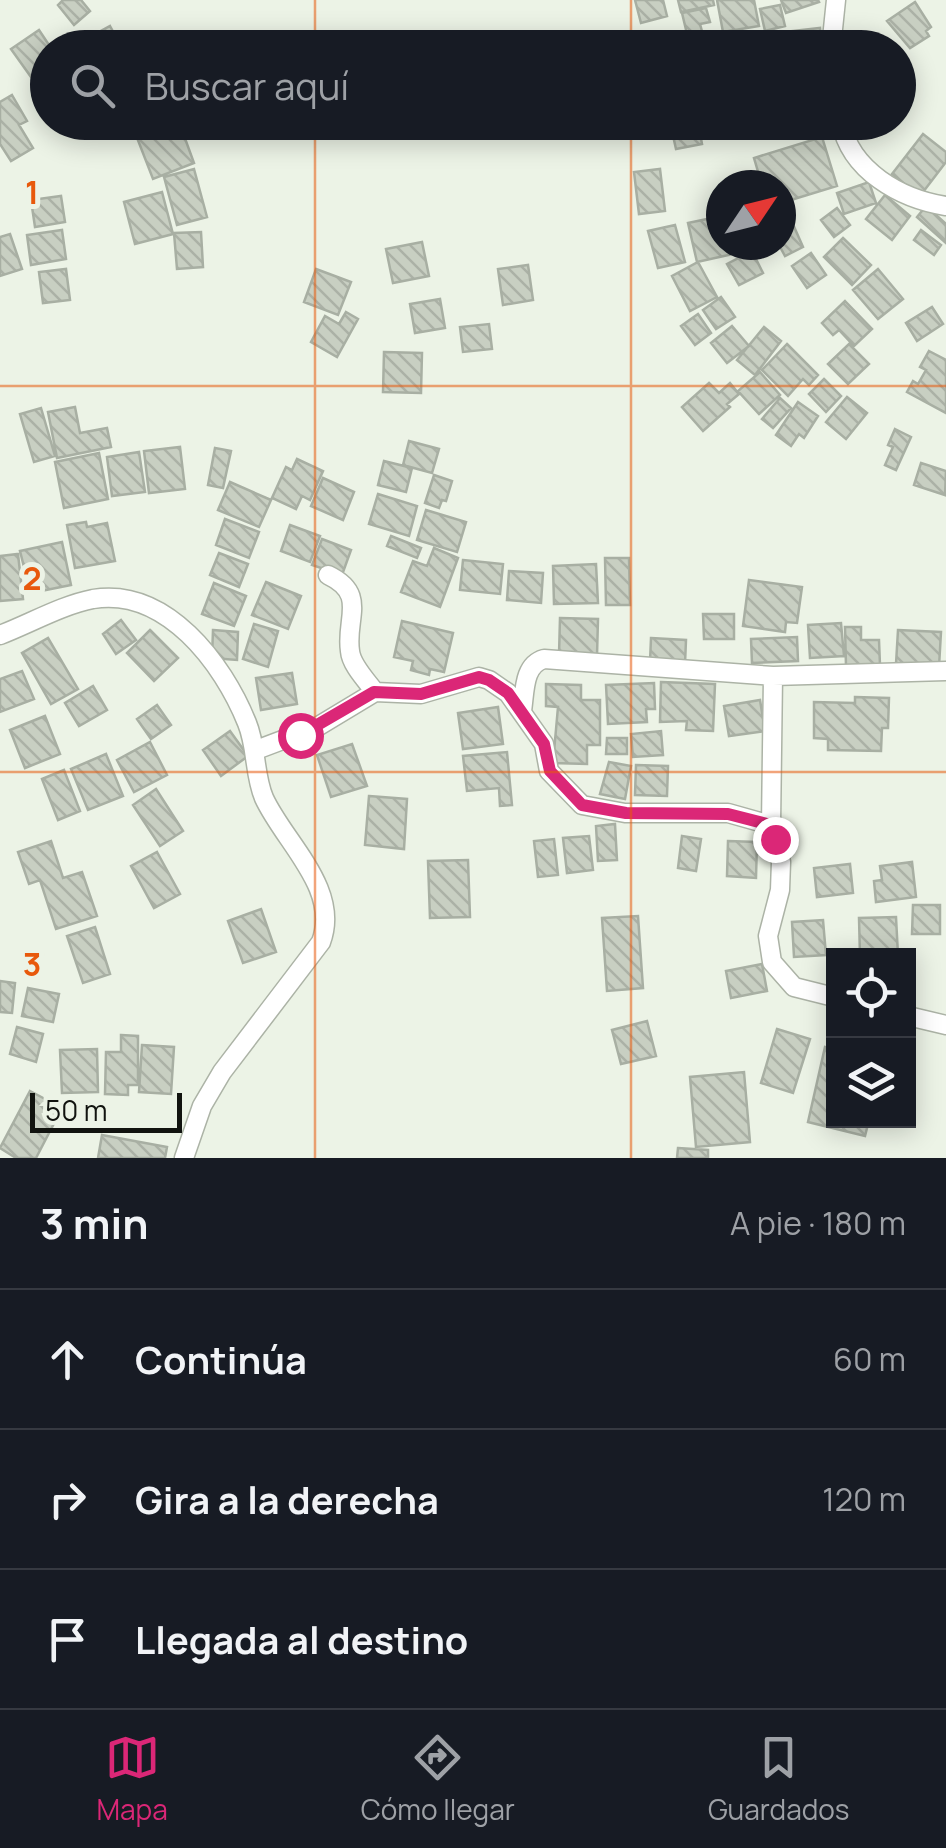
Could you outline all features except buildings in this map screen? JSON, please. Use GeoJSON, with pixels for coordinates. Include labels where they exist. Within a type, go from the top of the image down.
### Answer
{"type":"FeatureCollection","features":[{"type":"Feature","properties":{"kind":"street"},"geometry":{"type":"LineString","coordinates":[[833,30],[836,0]]}},
{"type":"Feature","properties":{"kind":"street"},"geometry":{"type":"LineString","coordinates":[[846,140],[858,161],[904,197],[946,206]]}},
{"type":"Feature","properties":{"kind":"street"},"geometry":{"type":"LineString","coordinates":[[328,575],[343,582],[349,590],[353,619],[350,652],[374,692]]}},
{"type":"Feature","properties":{"kind":"street"},"geometry":{"type":"LineString","coordinates":[[0,635],[88,600],[114,597],[145,603],[169,617],[226,680],[248,724],[265,800],[320,892],[324,934],[222,1072],[202,1106],[184,1158]]}},
{"type":"Feature","properties":{"kind":"street"},"geometry":{"type":"LineString","coordinates":[[522,711],[529,668],[544,659],[772,676],[946,671]]}},
{"type":"Feature","properties":{"kind":"street"},"geometry":{"type":"LineString","coordinates":[[772,676],[771,825],[781,862],[780,890],[768,936],[772,962],[794,988],[826,995]]}},
{"type":"Feature","properties":{"kind":"street"},"geometry":{"type":"LineString","coordinates":[[256,750],[317,727],[374,692],[421,694],[479,677],[500,686],[522,711],[544,744],[550,771],[582,805],[626,813],[728,814],[771,825]]}},
{"type":"Feature","properties":{"kind":"street"},"geometry":{"type":"LineString","coordinates":[[916,1018],[946,1025]]}},
{"type":"Feature","properties":{"kind":"route"},"geometry":{"type":"LineString","coordinates":[[300,735],[374,692],[421,694],[479,677],[500,686],[530,720],[544,744],[550,771],[582,805],[626,813],[742,815],[771,825],[775,839]]}}]}
